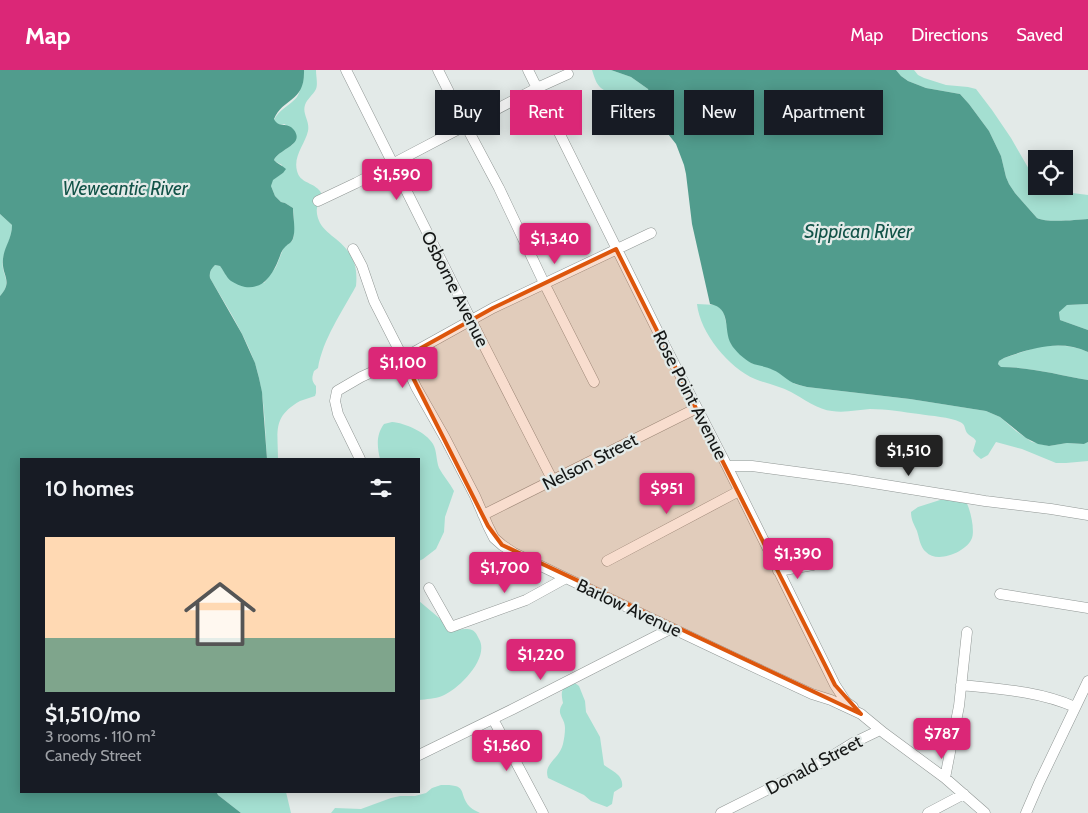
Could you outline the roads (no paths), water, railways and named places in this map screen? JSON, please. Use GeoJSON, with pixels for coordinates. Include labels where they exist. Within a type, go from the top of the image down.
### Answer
{"type":"FeatureCollection","features":[{"type":"Feature","properties":{"kind":"street","name":"Osborne Avenue"},"geometry":{"type":"LineString","coordinates":[[346,70],[553,481]]}},
{"type":"Feature","properties":{"kind":"street"},"geometry":{"type":"LineString","coordinates":[[438,70],[448,90]]}},
{"type":"Feature","properties":{"kind":"street","name":"Rose Point Avenue"},"geometry":{"type":"LineString","coordinates":[[528,70],[835,685],[846,702],[861,714]]}},
{"type":"Feature","properties":{"kind":"street"},"geometry":{"type":"LineString","coordinates":[[500,108],[568,74]]}},
{"type":"Feature","properties":{"kind":"street"},"geometry":{"type":"LineString","coordinates":[[318,201],[448,135]]}},
{"type":"Feature","properties":{"kind":"street"},"geometry":{"type":"LineString","coordinates":[[471,135],[499,188],[594,382]]}},
{"type":"Feature","properties":{"kind":"street"},"geometry":{"type":"LineString","coordinates":[[360,458],[338,414],[335,400],[337,391],[544,283],[651,232]]}},
{"type":"Feature","properties":{"kind":"street","name":"Barlow Avenue"},"geometry":{"type":"LineString","coordinates":[[353,249],[362,266],[374,301],[416,388],[476,496],[494,538],[514,553],[566,578],[812,694],[831,700],[861,714],[945,778],[985,813]]}},
{"type":"Feature","properties":{"kind":"street","name":"Nelson Street"},"geometry":{"type":"LineString","coordinates":[[483,515],[697,408]]}},
{"type":"Feature","properties":{"kind":"street"},"geometry":{"type":"LineString","coordinates":[[727,466],[752,466],[1088,515]]}},
{"type":"Feature","properties":{"kind":"street"},"geometry":{"type":"LineString","coordinates":[[607,561],[739,491]]}},
{"type":"Feature","properties":{"kind":"street"},"geometry":{"type":"LineString","coordinates":[[778,571],[813,565]]}},
{"type":"Feature","properties":{"kind":"street"},"geometry":{"type":"LineString","coordinates":[[429,588],[451,627],[526,600],[566,578]]}},
{"type":"Feature","properties":{"kind":"street"},"geometry":{"type":"LineString","coordinates":[[1000,594],[1088,608]]}},
{"type":"Feature","properties":{"kind":"street"},"geometry":{"type":"LineString","coordinates":[[420,755],[672,628]]}},
{"type":"Feature","properties":{"kind":"street"},"geometry":{"type":"LineString","coordinates":[[945,778],[959,706],[967,632]]}},
{"type":"Feature","properties":{"kind":"street"},"geometry":{"type":"LineString","coordinates":[[1026,813],[1088,682]]}},
{"type":"Feature","properties":{"kind":"street"},"geometry":{"type":"LineString","coordinates":[[961,685],[1034,694],[1058,700],[1075,707]]}},
{"type":"Feature","properties":{"kind":"street"},"geometry":{"type":"LineString","coordinates":[[493,719],[543,813]]}},
{"type":"Feature","properties":{"kind":"street","name":"Donald Street"},"geometry":{"type":"LineString","coordinates":[[720,813],[735,810],[853,743],[880,730]]}},
{"type":"Feature","properties":{"kind":"street"},"geometry":{"type":"LineString","coordinates":[[928,813],[964,794]]}},
{"type":"Feature","properties":{"kind":"water","name":"Weweantic River"},"geometry":{"type":"Polygon","coordinates":[[[0,70],[304,70],[301,88],[293,99],[278,112],[274,119],[278,124],[291,127],[297,135],[294,143],[274,160],[286,169],[273,180],[271,186],[275,196],[281,202],[293,208],[293,239],[282,251],[269,278],[259,285],[245,287],[236,284],[229,279],[220,266],[215,265],[211,269],[210,274],[210,278],[242,334],[255,363],[262,392],[267,458],[20,458],[20,793],[217,793],[241,813],[0,813],[0,296],[7,282],[3,259],[11,235],[12,225],[0,214],[0,70]]]}},
{"type":"Feature","properties":{"kind":"water","name":"Sippican River"},"geometry":{"type":"Polygon","coordinates":[[[611,70],[896,70],[908,81],[926,88],[960,94],[989,131],[1001,156],[1009,184],[1037,218],[1054,221],[1088,219],[1088,304],[1067,305],[1059,312],[1060,320],[1088,330],[1088,352],[1067,346],[1046,346],[1004,358],[998,364],[1001,367],[1034,370],[1088,380],[1088,442],[1084,444],[1067,443],[1049,446],[1038,444],[1026,438],[1000,417],[986,411],[910,399],[807,387],[793,383],[776,371],[751,363],[745,359],[731,344],[726,320],[721,310],[717,306],[710,304],[692,224],[684,165],[676,144],[669,135],[674,135],[674,90],[648,90],[631,77],[611,70]]]}}]}
